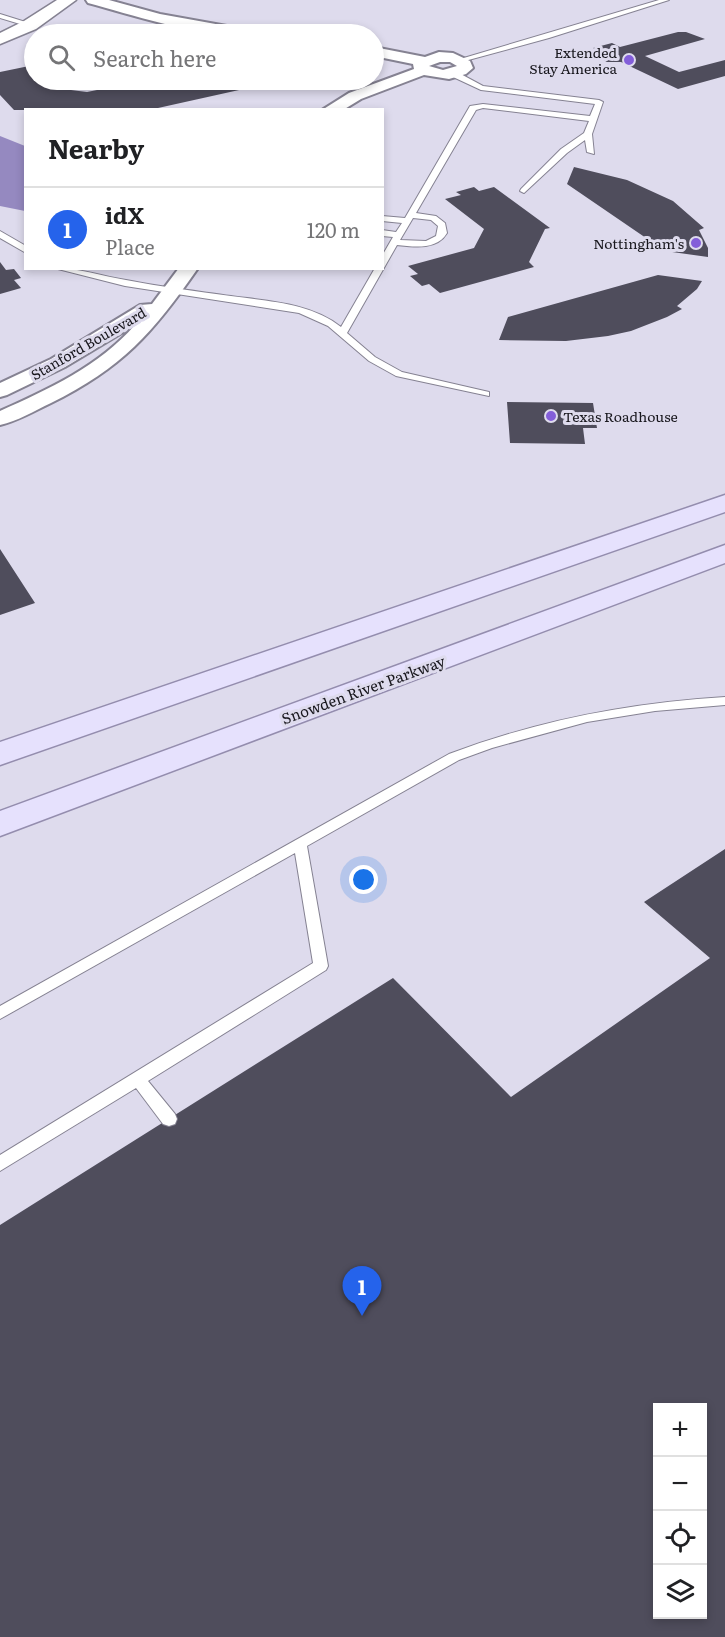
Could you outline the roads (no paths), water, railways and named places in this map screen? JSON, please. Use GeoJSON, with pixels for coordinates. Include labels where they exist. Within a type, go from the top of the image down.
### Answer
{"type":"FeatureCollection","features":[{"type":"Feature","properties":{"kind":"main road"},"geometry":{"type":"LineString","coordinates":[[0,754],[725,503]]}},
{"type":"Feature","properties":{"kind":"main road","name":"Snowden River Parkway"},"geometry":{"type":"LineString","coordinates":[[0,824],[725,553]]}},
{"type":"Feature","properties":{"kind":"street"},"geometry":{"type":"LineString","coordinates":[[32,24],[68,0]]}},
{"type":"Feature","properties":{"kind":"street"},"geometry":{"type":"LineString","coordinates":[[93,0],[159,18],[193,24]]}},
{"type":"Feature","properties":{"kind":"street"},"geometry":{"type":"LineString","coordinates":[[0,39],[24,28]]}},
{"type":"Feature","properties":{"kind":"street"},"geometry":{"type":"LineString","coordinates":[[384,55],[424,65]]}},
{"type":"Feature","properties":{"kind":"street"},"geometry":{"type":"LineString","coordinates":[[384,83],[439,57],[457,67]]}},
{"type":"Feature","properties":{"kind":"street"},"geometry":{"type":"LineString","coordinates":[[334,108],[368,90]]}},
{"type":"Feature","properties":{"kind":"street","name":"Stanford Boulevard"},"geometry":{"type":"LineString","coordinates":[[0,419],[83,377],[126,347],[188,270]]}},
{"type":"Feature","properties":{"kind":"street","name":"Stanford Boulevard"},"geometry":{"type":"LineString","coordinates":[[0,391],[58,363],[142,312],[173,290]]}},
{"type":"Feature","properties":{"kind":"lane"},"geometry":{"type":"LineString","coordinates":[[591,152],[588,135],[599,102],[481,88],[467,82],[457,67],[666,0]]}},
{"type":"Feature","properties":{"kind":"lane"},"geometry":{"type":"LineString","coordinates":[[0,16],[27,24]]}},
{"type":"Feature","properties":{"kind":"lane"},"geometry":{"type":"LineString","coordinates":[[384,261],[473,108],[483,106],[593,119]]}},
{"type":"Feature","properties":{"kind":"lane"},"geometry":{"type":"LineString","coordinates":[[524,191],[564,151],[588,135]]}},
{"type":"Feature","properties":{"kind":"lane"},"geometry":{"type":"LineString","coordinates":[[384,218],[439,221],[442,225],[442,234],[438,239],[421,244],[384,234]]}},
{"type":"Feature","properties":{"kind":"lane"},"geometry":{"type":"LineString","coordinates":[[0,234],[24,249]]}},
{"type":"Feature","properties":{"kind":"lane"},"geometry":{"type":"LineString","coordinates":[[67,270],[125,283],[289,308],[317,317],[342,333],[372,359],[399,374],[485,394]]}},
{"type":"Feature","properties":{"kind":"lane"},"geometry":{"type":"LineString","coordinates":[[342,333],[379,270]]}},
{"type":"Feature","properties":{"kind":"lane"},"geometry":{"type":"LineString","coordinates":[[0,1013],[454,757],[498,739],[556,723],[618,711],[725,700]]}},
{"type":"Feature","properties":{"kind":"lane"},"geometry":{"type":"LineString","coordinates":[[0,1164],[321,966],[300,843]]}},
{"type":"Feature","properties":{"kind":"lane"},"geometry":{"type":"LineString","coordinates":[[138,1079],[169,1119]]}},
{"type":"Feature","properties":{"kind":"place","name":"Extended Stay America"},"geometry":{"type":"Point","coordinates":[629,60]}},
{"type":"Feature","properties":{"kind":"place","name":"Nottingham's"},"geometry":{"type":"Point","coordinates":[696,243]}},
{"type":"Feature","properties":{"kind":"place","name":"Texas Roadhouse"},"geometry":{"type":"Point","coordinates":[551,416]}},
{"type":"Feature","properties":{"kind":"place","name":"idX"},"geometry":{"type":"Point","coordinates":[362,1316]}}]}
